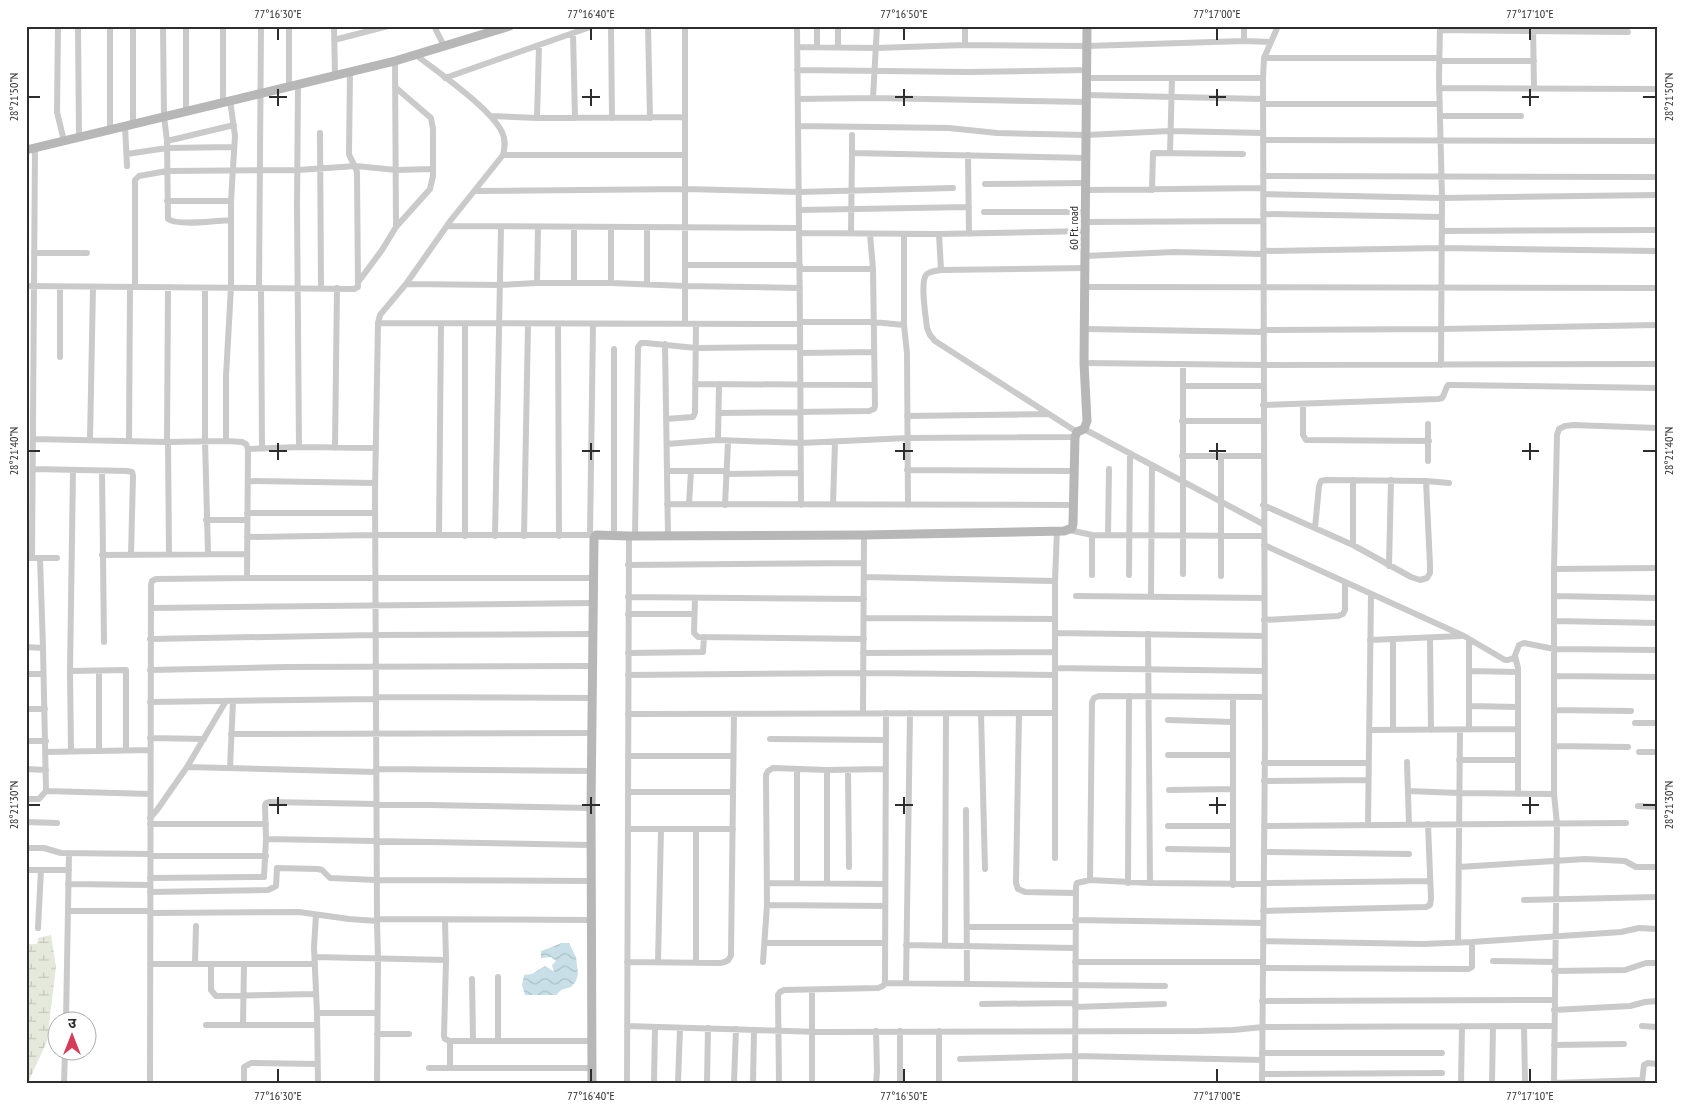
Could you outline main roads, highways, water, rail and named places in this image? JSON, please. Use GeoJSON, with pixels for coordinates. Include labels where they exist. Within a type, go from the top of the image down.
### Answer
{"type":"FeatureCollection","features":[{"type":"Feature","properties":{"kind":"water"},"geometry":{"type":"Polygon","coordinates":[[[562,943],[569,943],[576,957],[578,974],[576,981],[571,987],[561,990],[556,995],[525,995],[522,985],[524,975],[532,974],[545,966],[554,972],[552,965],[556,961],[551,957],[541,958],[541,951],[562,943]]]}}]}
